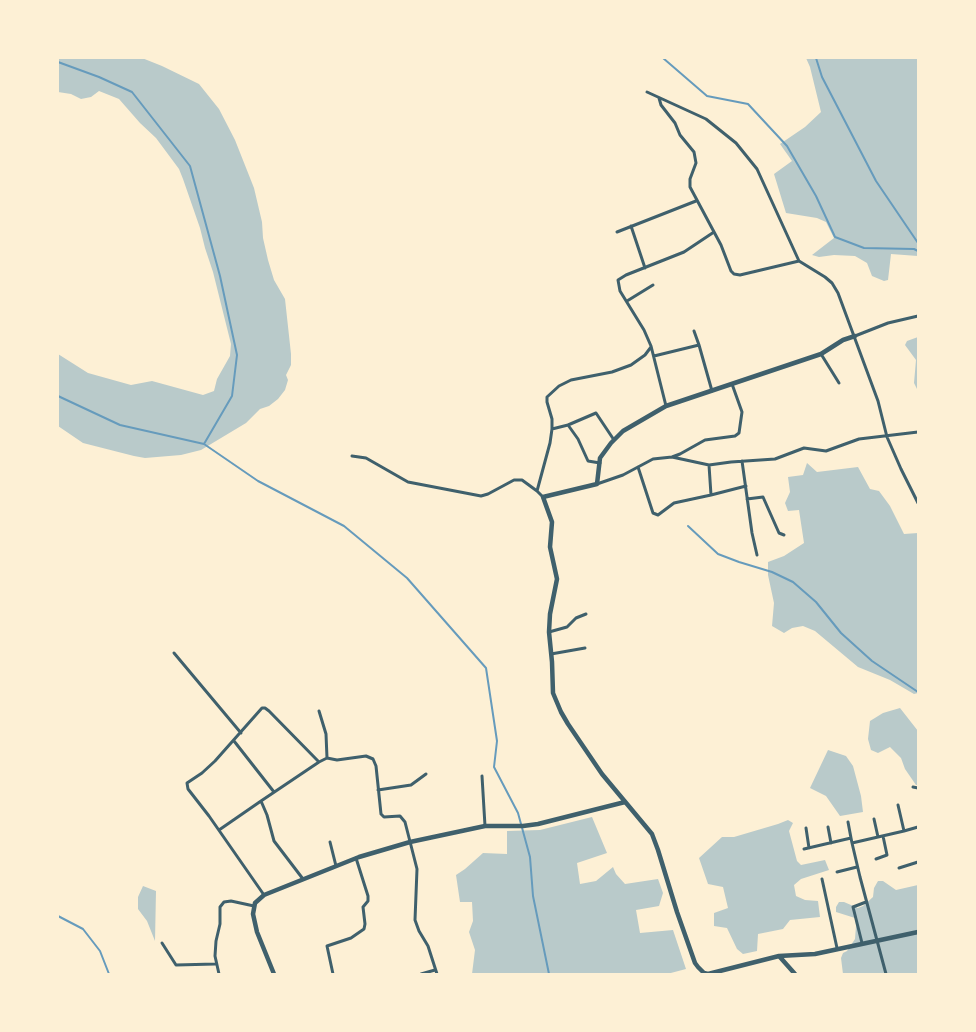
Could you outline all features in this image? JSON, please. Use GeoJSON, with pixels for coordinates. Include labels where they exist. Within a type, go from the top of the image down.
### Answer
{"type":"FeatureCollection","features":[{"type":"Feature","properties":{"kind":"street"},"geometry":{"type":"LineString","coordinates":[[647,92],[706,119],[736,143],[757,169],[799,261],[832,283],[842,301],[878,401],[887,437],[900,469],[918,502]]}},
{"type":"Feature","properties":{"kind":"street"},"geometry":{"type":"LineString","coordinates":[[659,98],[664,111],[675,123],[680,135],[695,156],[696,163],[690,179],[690,187],[696,202],[714,232],[731,271],[737,275],[799,261]]}},
{"type":"Feature","properties":{"kind":"street"},"geometry":{"type":"LineString","coordinates":[[617,232],[696,202]]}},
{"type":"Feature","properties":{"kind":"street"},"geometry":{"type":"LineString","coordinates":[[631,226],[646,268]]}},
{"type":"Feature","properties":{"kind":"street"},"geometry":{"type":"LineString","coordinates":[[666,406],[651,346],[644,330],[620,291],[618,280],[684,252],[714,232]]}},
{"type":"Feature","properties":{"kind":"street"},"geometry":{"type":"LineString","coordinates":[[627,301],[653,285]]}},
{"type":"Feature","properties":{"kind":"street"},"geometry":{"type":"LineString","coordinates":[[597,484],[603,452],[614,440],[635,424],[666,406],[820,354],[843,340],[888,323],[918,316]]}},
{"type":"Feature","properties":{"kind":"street"},"geometry":{"type":"LineString","coordinates":[[694,331],[712,391]]}},
{"type":"Feature","properties":{"kind":"street"},"geometry":{"type":"LineString","coordinates":[[654,356],[699,345]]}},
{"type":"Feature","properties":{"kind":"street"},"geometry":{"type":"LineString","coordinates":[[537,491],[552,429],[552,419],[547,402],[548,397],[559,386],[571,380],[612,372],[631,364],[645,355],[651,346]]}},
{"type":"Feature","properties":{"kind":"street"},"geometry":{"type":"LineString","coordinates":[[820,354],[839,383]]}},
{"type":"Feature","properties":{"kind":"street"},"geometry":{"type":"LineString","coordinates":[[672,457],[705,440],[735,436],[738,433],[742,412],[732,384]]}},
{"type":"Feature","properties":{"kind":"street"},"geometry":{"type":"LineString","coordinates":[[552,429],[568,425],[596,413],[614,440]]}},
{"type":"Feature","properties":{"kind":"street"},"geometry":{"type":"LineString","coordinates":[[568,425],[578,439],[588,461],[600,463]]}},
{"type":"Feature","properties":{"kind":"street"},"geometry":{"type":"LineString","coordinates":[[543,497],[597,484],[623,475],[653,459],[672,457],[709,465],[775,459],[804,448],[826,452],[859,440],[918,432]]}},
{"type":"Feature","properties":{"kind":"street"},"geometry":{"type":"LineString","coordinates":[[352,456],[373,461],[408,482],[480,496],[488,494],[510,481],[517,480],[527,482],[543,497],[552,522],[550,547],[557,579],[550,614],[549,632],[553,693],[568,724],[602,774],[655,840],[695,963],[701,974],[708,974],[779,956],[815,954],[918,932]]}},
{"type":"Feature","properties":{"kind":"street"},"geometry":{"type":"LineString","coordinates":[[742,461],[757,555]]}},
{"type":"Feature","properties":{"kind":"street"},"geometry":{"type":"LineString","coordinates":[[709,465],[711,495]]}},
{"type":"Feature","properties":{"kind":"street"},"geometry":{"type":"LineString","coordinates":[[638,467],[655,515],[658,515],[674,503],[746,486]]}},
{"type":"Feature","properties":{"kind":"street"},"geometry":{"type":"LineString","coordinates":[[747,499],[764,498],[779,534],[784,535]]}},
{"type":"Feature","properties":{"kind":"street"},"geometry":{"type":"LineString","coordinates":[[549,632],[567,627],[576,618],[586,614]]}},
{"type":"Feature","properties":{"kind":"street"},"geometry":{"type":"LineString","coordinates":[[551,654],[585,648]]}},
{"type":"Feature","properties":{"kind":"street"},"geometry":{"type":"LineString","coordinates":[[174,653],[241,733]]}},
{"type":"Feature","properties":{"kind":"street"},"geometry":{"type":"LineString","coordinates":[[264,895],[219,830],[188,790],[187,784],[202,773],[234,741],[259,710],[265,708],[319,762]]}},
{"type":"Feature","properties":{"kind":"street"},"geometry":{"type":"LineString","coordinates":[[319,711],[326,734],[327,758]]}},
{"type":"Feature","properties":{"kind":"street"},"geometry":{"type":"LineString","coordinates":[[234,741],[274,792]]}},
{"type":"Feature","properties":{"kind":"street"},"geometry":{"type":"LineString","coordinates":[[219,830],[327,758],[337,760],[366,756],[373,759],[376,766],[382,816],[387,818],[402,817],[405,822],[417,869],[415,920],[428,946],[437,974]]}},
{"type":"Feature","properties":{"kind":"street"},"geometry":{"type":"LineString","coordinates":[[378,790],[411,784],[426,774]]}},
{"type":"Feature","properties":{"kind":"street"},"geometry":{"type":"LineString","coordinates":[[482,776],[485,826]]}},
{"type":"Feature","properties":{"kind":"street"},"geometry":{"type":"LineString","coordinates":[[913,787],[918,788]]}},
{"type":"Feature","properties":{"kind":"street"},"geometry":{"type":"LineString","coordinates":[[261,802],[267,815],[274,841],[303,879]]}},
{"type":"Feature","properties":{"kind":"street"},"geometry":{"type":"LineString","coordinates":[[274,974],[257,932],[253,914],[254,906],[264,895],[356,858],[410,842],[485,826],[520,826],[625,802]]}},
{"type":"Feature","properties":{"kind":"street"},"geometry":{"type":"LineString","coordinates":[[898,805],[904,832]]}},
{"type":"Feature","properties":{"kind":"street"},"geometry":{"type":"LineString","coordinates":[[874,819],[878,837]]}},
{"type":"Feature","properties":{"kind":"street"},"geometry":{"type":"LineString","coordinates":[[848,822],[857,867],[886,974]]}},
{"type":"Feature","properties":{"kind":"street"},"geometry":{"type":"LineString","coordinates":[[852,843],[904,832],[918,826]]}},
{"type":"Feature","properties":{"kind":"street"},"geometry":{"type":"LineString","coordinates":[[806,828],[809,848]]}},
{"type":"Feature","properties":{"kind":"street"},"geometry":{"type":"LineString","coordinates":[[828,828],[831,843]]}},
{"type":"Feature","properties":{"kind":"street"},"geometry":{"type":"LineString","coordinates":[[876,859],[887,855],[883,836]]}},
{"type":"Feature","properties":{"kind":"street"},"geometry":{"type":"LineString","coordinates":[[804,849],[851,838]]}},
{"type":"Feature","properties":{"kind":"street"},"geometry":{"type":"LineString","coordinates":[[330,842],[336,866]]}},
{"type":"Feature","properties":{"kind":"street"},"geometry":{"type":"LineString","coordinates":[[333,974],[327,946],[352,938],[365,928],[363,907],[368,899],[356,858]]}},
{"type":"Feature","properties":{"kind":"street"},"geometry":{"type":"LineString","coordinates":[[899,868],[918,862]]}},
{"type":"Feature","properties":{"kind":"street"},"geometry":{"type":"LineString","coordinates":[[837,872],[857,867]]}},
{"type":"Feature","properties":{"kind":"street"},"geometry":{"type":"LineString","coordinates":[[822,879],[837,948]]}},
{"type":"Feature","properties":{"kind":"street"},"geometry":{"type":"LineString","coordinates":[[219,974],[215,964],[215,947],[221,904],[231,901],[254,906]]}},
{"type":"Feature","properties":{"kind":"street"},"geometry":{"type":"LineString","coordinates":[[862,943],[853,908],[854,905],[866,902]]}},
{"type":"Feature","properties":{"kind":"street"},"geometry":{"type":"LineString","coordinates":[[162,943],[176,965],[215,964]]}},
{"type":"Feature","properties":{"kind":"street"},"geometry":{"type":"LineString","coordinates":[[779,956],[795,974]]}},
{"type":"Feature","properties":{"kind":"street"},"geometry":{"type":"LineString","coordinates":[[420,974],[435,970]]}},
{"type":"Feature","properties":{"kind":"shaded area"},"geometry":{"type":"Polygon","coordinates":[[[58,58],[142,58],[199,84],[219,109],[235,140],[254,188],[268,260],[274,280],[285,299],[291,354],[291,365],[286,375],[288,380],[285,390],[278,399],[269,406],[260,409],[246,423],[201,450],[181,455],[145,458],[83,443],[58,426],[58,354],[88,373],[131,385],[152,381],[203,395],[214,391],[217,379],[230,356],[231,344],[200,228],[179,169],[156,138],[119,99],[99,91],[91,97],[81,99],[71,94],[58,92],[58,58]]]}},
{"type":"Feature","properties":{"kind":"shaded area"},"geometry":{"type":"Polygon","coordinates":[[[806,58],[918,58],[918,256],[891,254],[888,280],[884,281],[872,276],[867,263],[855,256],[834,255],[819,257],[812,255],[834,238],[826,222],[817,218],[786,213],[774,174],[792,161],[780,144],[805,127],[821,112],[806,58]]]}},
{"type":"Feature","properties":{"kind":"shaded area"},"geometry":{"type":"Polygon","coordinates":[[[918,337],[918,391],[914,383],[916,360],[905,345],[907,341],[918,337]]]}},
{"type":"Feature","properties":{"kind":"shaded area"},"geometry":{"type":"Polygon","coordinates":[[[807,463],[817,472],[858,467],[870,489],[879,491],[890,506],[904,534],[918,533],[918,693],[914,694],[890,680],[858,667],[815,631],[803,626],[792,628],[784,633],[772,626],[774,603],[768,575],[768,562],[784,556],[804,543],[799,510],[788,511],[785,503],[790,492],[788,477],[803,475],[807,463]]]}},
{"type":"Feature","properties":{"kind":"shaded area"},"geometry":{"type":"Polygon","coordinates":[[[900,708],[918,731],[918,785],[916,785],[905,769],[901,758],[890,747],[878,753],[871,750],[868,739],[870,721],[883,713],[900,708]]]}},
{"type":"Feature","properties":{"kind":"shaded area"},"geometry":{"type":"Polygon","coordinates":[[[828,750],[846,756],[853,766],[863,812],[840,816],[826,796],[810,788],[828,750]]]}},
{"type":"Feature","properties":{"kind":"shaded area"},"geometry":{"type":"Polygon","coordinates":[[[592,817],[607,853],[577,863],[580,884],[596,881],[613,867],[616,874],[625,884],[658,879],[663,893],[659,906],[636,910],[640,933],[673,930],[686,969],[667,974],[472,974],[475,950],[469,932],[473,921],[472,902],[460,902],[456,875],[483,853],[507,854],[507,831],[540,830],[592,817]]]}},
{"type":"Feature","properties":{"kind":"shaded area"},"geometry":{"type":"Polygon","coordinates":[[[788,820],[793,823],[789,831],[797,861],[801,865],[825,860],[829,870],[801,879],[794,885],[796,896],[805,900],[818,901],[820,917],[790,920],[783,929],[758,934],[757,951],[743,954],[737,949],[727,928],[714,926],[714,913],[728,908],[723,887],[708,884],[699,858],[722,837],[734,837],[788,820]]]}},
{"type":"Feature","properties":{"kind":"shaded area"},"geometry":{"type":"Polygon","coordinates":[[[878,881],[883,881],[896,890],[918,885],[918,974],[843,974],[841,958],[855,939],[856,926],[855,918],[836,912],[836,907],[839,902],[844,902],[858,908],[863,906],[873,897],[874,888],[878,881]]]}},
{"type":"Feature","properties":{"kind":"shaded area"},"geometry":{"type":"Polygon","coordinates":[[[143,886],[156,891],[155,941],[147,921],[138,909],[138,897],[143,886]]]}},
{"type":"Feature","properties":{"kind":"waterway"},"geometry":{"type":"LineString","coordinates":[[663,58],[707,96],[748,104],[787,146],[816,196],[835,237],[864,248],[914,249],[918,251]]}},
{"type":"Feature","properties":{"kind":"waterway"},"geometry":{"type":"LineString","coordinates":[[816,58],[822,77],[876,181],[918,243]]}},
{"type":"Feature","properties":{"kind":"waterway"},"geometry":{"type":"LineString","coordinates":[[58,62],[99,77],[132,92],[190,166],[220,276],[237,355],[232,396],[204,444]]}},
{"type":"Feature","properties":{"kind":"waterway"},"geometry":{"type":"LineString","coordinates":[[58,396],[120,425],[204,444],[258,481],[344,526],[407,578],[486,668],[497,741],[494,767],[518,813],[530,857],[533,896],[549,974]]}},
{"type":"Feature","properties":{"kind":"waterway"},"geometry":{"type":"LineString","coordinates":[[688,526],[718,554],[772,572],[793,582],[816,602],[841,633],[872,661],[918,692]]}},
{"type":"Feature","properties":{"kind":"waterway"},"geometry":{"type":"LineString","coordinates":[[58,916],[83,929],[100,951],[109,974]]}}]}
